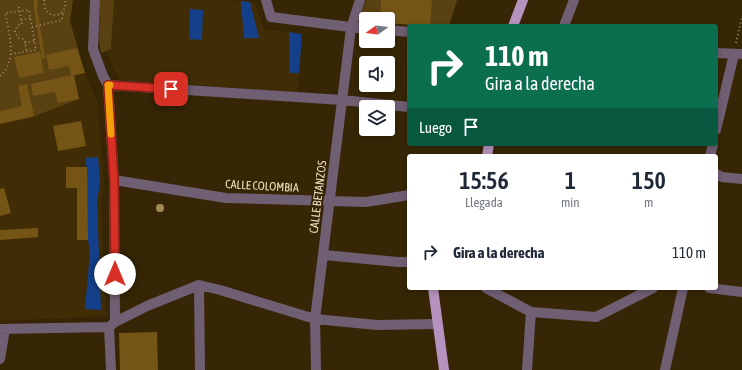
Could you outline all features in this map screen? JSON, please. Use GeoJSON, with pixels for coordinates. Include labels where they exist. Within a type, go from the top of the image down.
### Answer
{"type":"FeatureCollection","features":[{"type":"Feature","properties":{"kind":"main road"},"geometry":{"type":"LineString","coordinates":[[513,24],[523,0]]}},
{"type":"Feature","properties":{"kind":"main road"},"geometry":{"type":"LineString","coordinates":[[432,290],[444,370]]}},
{"type":"Feature","properties":{"kind":"street"},"geometry":{"type":"LineString","coordinates":[[95,0],[93,49],[108,85],[114,180],[111,370]]}},
{"type":"Feature","properties":{"kind":"street"},"geometry":{"type":"LineString","coordinates":[[266,0],[271,17],[359,29]]}},
{"type":"Feature","properties":{"kind":"street","name":"CALLE BETANZOS"},"geometry":{"type":"LineString","coordinates":[[316,370],[315,319],[351,28],[360,0]]}},
{"type":"Feature","properties":{"kind":"street"},"geometry":{"type":"LineString","coordinates":[[565,24],[574,0]]}},
{"type":"Feature","properties":{"kind":"street"},"geometry":{"type":"LineString","coordinates":[[395,31],[407,32]]}},
{"type":"Feature","properties":{"kind":"street"},"geometry":{"type":"LineString","coordinates":[[718,53],[738,54],[718,123]]}},
{"type":"Feature","properties":{"kind":"street"},"geometry":{"type":"LineString","coordinates":[[108,85],[342,100],[407,107]]}},
{"type":"Feature","properties":{"kind":"street"},"geometry":{"type":"LineString","coordinates":[[718,175],[722,177],[742,179]]}},
{"type":"Feature","properties":{"kind":"street","name":"CALLE COLOMBIA"},"geometry":{"type":"LineString","coordinates":[[114,180],[226,198],[366,202],[407,195]]}},
{"type":"Feature","properties":{"kind":"street"},"geometry":{"type":"LineString","coordinates":[[324,255],[407,262]]}},
{"type":"Feature","properties":{"kind":"street"},"geometry":{"type":"LineString","coordinates":[[199,285],[200,370]]}},
{"type":"Feature","properties":{"kind":"street"},"geometry":{"type":"LineString","coordinates":[[0,359],[3,329],[112,324],[147,306],[199,285],[315,319],[377,325],[437,324]]}},
{"type":"Feature","properties":{"kind":"street"},"geometry":{"type":"LineString","coordinates":[[718,289],[742,292]]}},
{"type":"Feature","properties":{"kind":"street"},"geometry":{"type":"LineString","coordinates":[[490,290],[531,312],[596,317],[649,290]]}},
{"type":"Feature","properties":{"kind":"street"},"geometry":{"type":"LineString","coordinates":[[665,370],[683,290]]}},
{"type":"Feature","properties":{"kind":"street"},"geometry":{"type":"LineString","coordinates":[[527,370],[531,312]]}},
{"type":"Feature","properties":{"kind":"path"},"geometry":{"type":"LineString","coordinates":[[44,0],[44,9],[50,14],[57,15],[64,11]]}},
{"type":"Feature","properties":{"kind":"path"},"geometry":{"type":"LineString","coordinates":[[32,27],[62,20],[65,0]]}},
{"type":"Feature","properties":{"kind":"path"},"geometry":{"type":"LineString","coordinates":[[19,7],[22,24],[18,25],[15,31],[18,38],[24,39],[27,52]]}},
{"type":"Feature","properties":{"kind":"path"},"geometry":{"type":"LineString","coordinates":[[0,76],[9,63],[11,54],[5,13],[29,10],[36,50],[11,54]]}},
{"type":"Feature","properties":{"kind":"path"},"geometry":{"type":"LineString","coordinates":[[738,54],[742,17]]}},
{"type":"Feature","properties":{"kind":"path"},"geometry":{"type":"LineString","coordinates":[[21,20],[30,18]]}},
{"type":"Feature","properties":{"kind":"path"},"geometry":{"type":"LineString","coordinates":[[25,43],[34,41]]}},
{"type":"Feature","properties":{"kind":"shaded area"},"geometry":{"type":"Polygon","coordinates":[[[0,0],[73,0],[70,21],[85,73],[74,76],[79,99],[30,118],[0,124],[0,0]]]}},
{"type":"Feature","properties":{"kind":"shaded area"},"geometry":{"type":"Polygon","coordinates":[[[100,0],[114,0],[111,49],[101,53],[99,40],[100,0]]]}},
{"type":"Feature","properties":{"kind":"shaded area"},"geometry":{"type":"Polygon","coordinates":[[[114,0],[231,0],[255,3],[264,29],[302,34],[298,92],[119,80],[106,51],[111,49],[114,0]]]}},
{"type":"Feature","properties":{"kind":"shaded area"},"geometry":{"type":"Polygon","coordinates":[[[366,0],[457,0],[450,24],[395,24],[395,12],[362,12],[366,0]]]}},
{"type":"Feature","properties":{"kind":"shaded area"},"geometry":{"type":"Polygon","coordinates":[[[85,73],[97,101],[104,182],[101,207],[106,316],[0,321],[0,124],[30,118],[79,99],[74,75],[85,73]]]}},
{"type":"Feature","properties":{"kind":"water"},"geometry":{"type":"Polygon","coordinates":[[[241,1],[250,2],[259,38],[244,38],[241,1]]]}},
{"type":"Feature","properties":{"kind":"water"},"geometry":{"type":"Polygon","coordinates":[[[190,9],[203,10],[202,40],[189,39],[190,9]]]}},
{"type":"Feature","properties":{"kind":"water"},"geometry":{"type":"Polygon","coordinates":[[[289,32],[302,34],[299,73],[290,73],[289,32]]]}},
{"type":"Feature","properties":{"kind":"water"},"geometry":{"type":"Polygon","coordinates":[[[98,157],[100,182],[97,202],[101,310],[85,309],[90,252],[88,240],[86,158],[98,157]]]}},
{"type":"Feature","properties":{"kind":"building"},"geometry":{"type":"Polygon","coordinates":[[[34,0],[38,0],[37,9],[45,58],[42,59],[34,9],[34,0]]]}},
{"type":"Feature","properties":{"kind":"building"},"geometry":{"type":"Polygon","coordinates":[[[381,0],[432,0],[430,24],[395,24],[395,12],[380,12],[381,0]]]}},
{"type":"Feature","properties":{"kind":"building"},"geometry":{"type":"Polygon","coordinates":[[[77,48],[85,73],[74,75],[79,99],[58,103],[55,92],[33,96],[31,84],[71,75],[69,66],[49,70],[46,55],[77,48]]]}},
{"type":"Feature","properties":{"kind":"building"},"geometry":{"type":"Polygon","coordinates":[[[40,52],[44,73],[19,78],[14,57],[40,52]]]}},
{"type":"Feature","properties":{"kind":"building"},"geometry":{"type":"Polygon","coordinates":[[[27,84],[34,116],[0,124],[0,111],[22,106],[18,86],[27,84]]]}},
{"type":"Feature","properties":{"kind":"building"},"geometry":{"type":"Polygon","coordinates":[[[81,121],[86,146],[58,151],[53,126],[81,121]]]}},
{"type":"Feature","properties":{"kind":"building"},"geometry":{"type":"Polygon","coordinates":[[[66,167],[87,167],[88,240],[77,240],[77,188],[66,188],[66,167]]]}},
{"type":"Feature","properties":{"kind":"building"},"geometry":{"type":"Polygon","coordinates":[[[4,188],[11,213],[0,216],[0,189],[4,188]]]}},
{"type":"Feature","properties":{"kind":"building"},"geometry":{"type":"Polygon","coordinates":[[[38,228],[38,237],[0,240],[0,230],[38,228]]]}},
{"type":"Feature","properties":{"kind":"building"},"geometry":{"type":"Polygon","coordinates":[[[157,332],[158,370],[120,370],[119,333],[157,332]]]}},
{"type":"Feature","properties":{"kind":"slow traffic"},"geometry":{"type":"LineString","coordinates":[[110,85],[108,85],[111,134]]}},
{"type":"Feature","properties":{"kind":"route"},"geometry":{"type":"LineString","coordinates":[[115,274],[114,180],[108,85],[171,89]]}}]}
